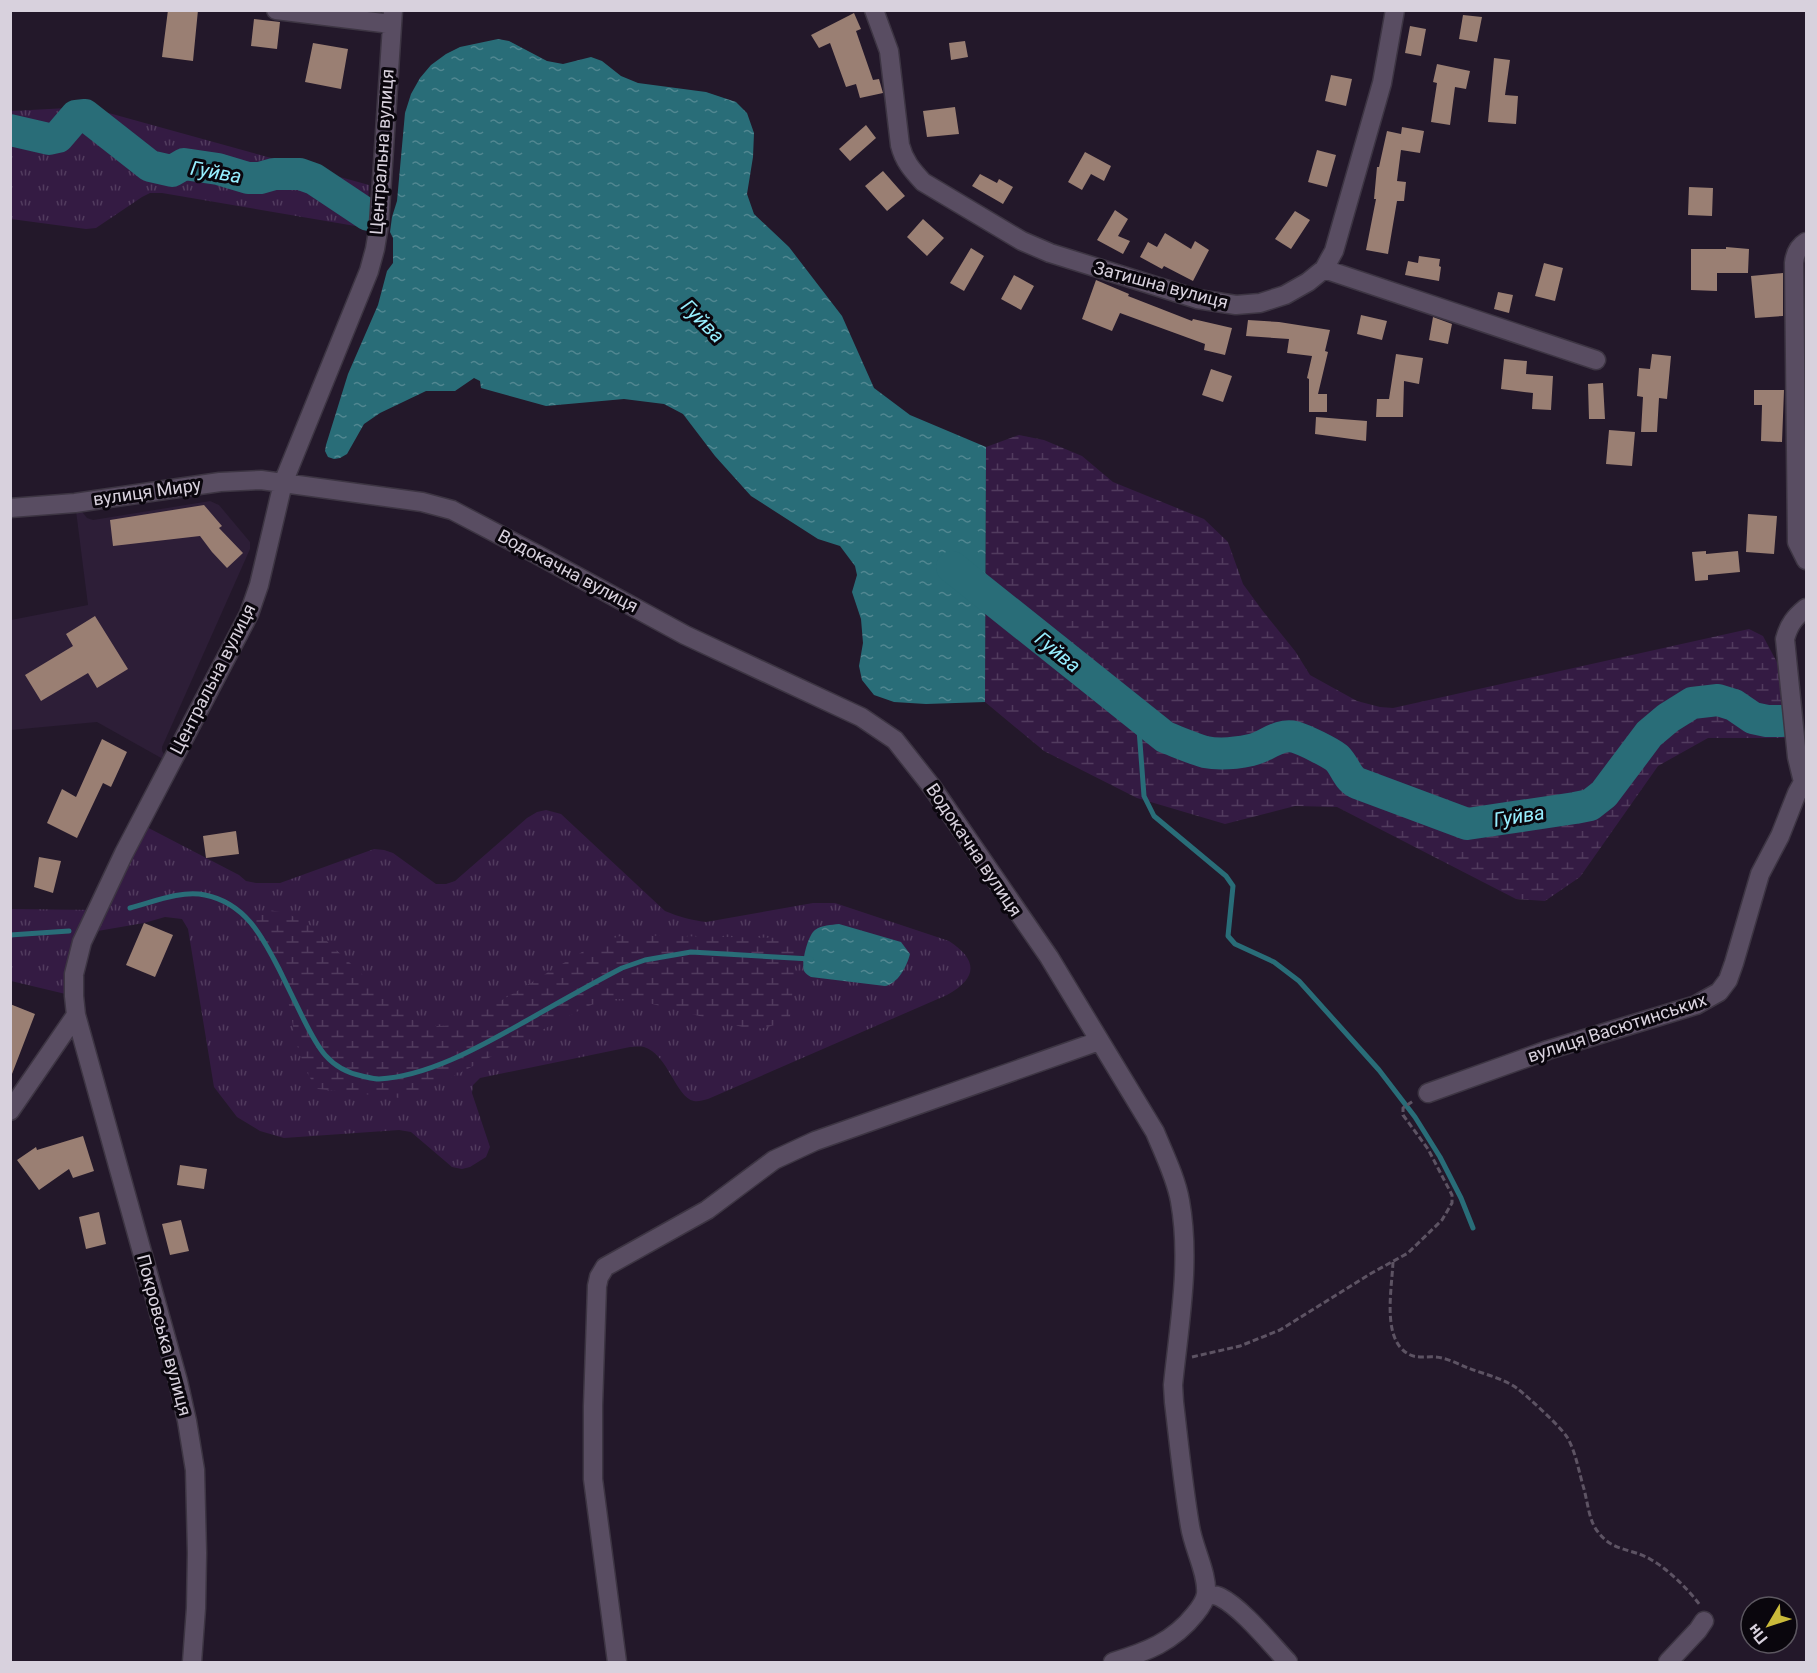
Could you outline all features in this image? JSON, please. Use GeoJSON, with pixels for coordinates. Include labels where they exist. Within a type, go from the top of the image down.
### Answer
{"type":"FeatureCollection","features":[{"type":"Feature","properties":{"kind":"street"},"geometry":{"type":"LineString","coordinates":[[276,10],[392,17]]}},
{"type":"Feature","properties":{"kind":"street","name":"Затишна вулиця"},"geometry":{"type":"LineString","coordinates":[[874,10],[889,51],[900,145],[910,169],[923,182],[1022,241],[1050,253],[1197,298],[1236,306],[1260,303],[1285,295],[1308,282],[1324,269],[1334,251],[1382,83],[1395,10]]}},
{"type":"Feature","properties":{"kind":"street","name":"Центральна вулиця"},"geometry":{"type":"LineString","coordinates":[[76,1015],[75,967],[82,942],[123,853],[249,614],[259,585],[283,483],[369,270],[379,225],[392,17]]}},
{"type":"Feature","properties":{"kind":"street"},"geometry":{"type":"LineString","coordinates":[[1806,242],[1795,254],[1794,263],[1797,542],[1806,560]]}},
{"type":"Feature","properties":{"kind":"street"},"geometry":{"type":"LineString","coordinates":[[1324,269],[1596,360]]}},
{"type":"Feature","properties":{"kind":"street","name":"вулиця Миру"},"geometry":{"type":"LineString","coordinates":[[10,508],[75,503],[220,482],[261,480],[283,483]]}},
{"type":"Feature","properties":{"kind":"street","name":"Водокачна вулиця"},"geometry":{"type":"LineString","coordinates":[[283,483],[422,502],[452,510],[686,635],[861,717],[895,740],[932,787],[1048,957],[1155,1132],[1166,1157],[1180,1201],[1185,1265],[1173,1385],[1174,1402],[1191,1535],[1206,1594]]}},
{"type":"Feature","properties":{"kind":"street"},"geometry":{"type":"LineString","coordinates":[[1805,786],[1797,757],[1785,639],[1793,619],[1806,608]]}},
{"type":"Feature","properties":{"kind":"street","name":"вулиця Васютинських"},"geometry":{"type":"LineString","coordinates":[[1428,1093],[1548,1050],[1696,1005],[1719,992],[1728,980],[1734,963],[1760,874],[1780,836],[1797,793],[1805,786]]}},
{"type":"Feature","properties":{"kind":"street"},"geometry":{"type":"LineString","coordinates":[[10,1110],[76,1015]]}},
{"type":"Feature","properties":{"kind":"street","name":"Покровська вулиця"},"geometry":{"type":"LineString","coordinates":[[76,1015],[188,1421],[195,1470],[197,1553],[192,1662]]}},
{"type":"Feature","properties":{"kind":"street"},"geometry":{"type":"LineString","coordinates":[[617,1662],[593,1479],[597,1286],[605,1267],[707,1210],[774,1160],[815,1141],[1099,1041]]}},
{"type":"Feature","properties":{"kind":"street"},"geometry":{"type":"LineString","coordinates":[[1113,1662],[1160,1645],[1173,1637],[1196,1613],[1206,1594],[1221,1597],[1235,1608],[1288,1662]]}},
{"type":"Feature","properties":{"kind":"street"},"geometry":{"type":"LineString","coordinates":[[1668,1662],[1704,1621]]}},
{"type":"Feature","properties":{"kind":"path"},"geometry":{"type":"LineString","coordinates":[[1176,1361],[1240,1346],[1280,1330],[1416,1247],[1442,1220],[1452,1203],[1452,1195],[1428,1149],[1403,1114],[1403,1108],[1408,1104]]}},
{"type":"Feature","properties":{"kind":"path"},"geometry":{"type":"LineString","coordinates":[[1393,1262],[1391,1322],[1395,1338],[1401,1347],[1409,1354],[1421,1358],[1443,1358],[1518,1389],[1567,1437],[1573,1450],[1591,1520],[1597,1531],[1615,1547],[1648,1558],[1660,1565],[1696,1601],[1704,1616],[1704,1621]]}},
{"type":"Feature","properties":{"kind":"shaded area"},"geometry":{"type":"Polygon","coordinates":[[[210,501],[219,505],[250,542],[250,549],[162,747],[170,763],[97,722],[11,730],[11,620],[88,605],[75,503],[87,518],[93,520],[210,501]]]}},
{"type":"Feature","properties":{"kind":"green space"},"geometry":{"type":"Polygon","coordinates":[[[87,107],[369,185],[367,228],[162,193],[150,193],[142,197],[96,228],[86,229],[11,219],[11,111],[87,107]]]}},
{"type":"Feature","properties":{"kind":"green space"},"geometry":{"type":"Polygon","coordinates":[[[1019,435],[1044,440],[1082,456],[1113,482],[1204,519],[1228,542],[1243,584],[1295,651],[1310,675],[1357,701],[1393,708],[1749,629],[1763,636],[1781,670],[1788,734],[1785,738],[1708,738],[1658,766],[1580,877],[1545,901],[1516,899],[1337,807],[1295,806],[1225,824],[1137,798],[1044,751],[985,702],[986,447],[1019,435]]]}},
{"type":"Feature","properties":{"kind":"green space"},"geometry":{"type":"Polygon","coordinates":[[[546,810],[561,814],[665,911],[670,913],[706,922],[813,903],[835,903],[949,941],[965,955],[969,962],[969,975],[957,989],[947,995],[701,1101],[688,1098],[666,1066],[652,1051],[644,1047],[630,1047],[480,1078],[473,1085],[472,1093],[490,1147],[486,1157],[462,1169],[452,1167],[411,1132],[399,1130],[284,1138],[260,1131],[237,1117],[214,1087],[188,929],[182,919],[165,917],[86,933],[74,996],[11,981],[11,909],[97,910],[139,823],[239,875],[246,881],[256,883],[280,883],[374,849],[393,853],[436,884],[446,884],[455,881],[527,818],[546,810]]]}},
{"type":"Feature","properties":{"kind":"green space"},"geometry":{"type":"Polygon","coordinates":[[[265,910],[289,915],[311,926],[406,1016],[427,1025],[464,1023],[592,946],[624,935],[792,939],[797,945],[790,1017],[771,1026],[750,1029],[637,1000],[602,1001],[586,1007],[427,1090],[400,1098],[318,1089],[303,1063],[286,989],[272,953],[248,919],[265,910]]]}},
{"type":"Feature","properties":{"kind":"water"},"geometry":{"type":"Polygon","coordinates":[[[498,39],[509,41],[547,61],[563,64],[591,57],[602,61],[621,76],[638,83],[706,92],[736,102],[747,113],[754,133],[747,194],[754,214],[789,247],[842,316],[874,388],[910,415],[986,447],[985,702],[926,704],[894,702],[874,695],[862,680],[859,666],[863,643],[861,619],[852,592],[857,575],[855,566],[840,546],[818,539],[751,496],[715,456],[683,414],[664,404],[624,399],[546,406],[481,388],[480,381],[474,378],[455,391],[426,391],[380,413],[364,424],[347,454],[334,459],[328,457],[325,451],[326,445],[348,374],[378,305],[387,271],[393,263],[393,238],[390,232],[397,201],[405,113],[411,94],[431,65],[446,54],[460,47],[498,39]]]}},
{"type":"Feature","properties":{"kind":"water"},"geometry":{"type":"Polygon","coordinates":[[[839,924],[901,942],[910,954],[898,978],[885,986],[811,977],[806,974],[803,967],[804,955],[812,933],[821,927],[839,924]]]}},
{"type":"Feature","properties":{"kind":"building"},"geometry":{"type":"Polygon","coordinates":[[[168,10],[198,10],[193,61],[162,57],[168,10]]]}},
{"type":"Feature","properties":{"kind":"building"},"geometry":{"type":"Polygon","coordinates":[[[854,13],[861,29],[856,31],[873,80],[879,79],[883,93],[860,98],[856,84],[846,87],[830,43],[819,48],[811,35],[854,13]]]}},
{"type":"Feature","properties":{"kind":"building"},"geometry":{"type":"Polygon","coordinates":[[[1463,15],[1482,17],[1477,42],[1459,39],[1463,15]]]}},
{"type":"Feature","properties":{"kind":"building"},"geometry":{"type":"Polygon","coordinates":[[[254,19],[280,22],[277,49],[251,46],[254,19]]]}},
{"type":"Feature","properties":{"kind":"building"},"geometry":{"type":"Polygon","coordinates":[[[1410,26],[1426,29],[1421,56],[1405,53],[1410,26]]]}},
{"type":"Feature","properties":{"kind":"building"},"geometry":{"type":"Polygon","coordinates":[[[965,41],[968,57],[951,60],[949,43],[965,41]]]}},
{"type":"Feature","properties":{"kind":"building"},"geometry":{"type":"Polygon","coordinates":[[[313,43],[348,49],[341,89],[305,82],[313,43]]]}},
{"type":"Feature","properties":{"kind":"building"},"geometry":{"type":"Polygon","coordinates":[[[1494,58],[1510,60],[1505,95],[1518,96],[1516,124],[1488,122],[1494,58]]]}},
{"type":"Feature","properties":{"kind":"building"},"geometry":{"type":"Polygon","coordinates":[[[1437,64],[1470,71],[1466,89],[1455,87],[1450,125],[1431,122],[1437,83],[1433,82],[1437,64]]]}},
{"type":"Feature","properties":{"kind":"building"},"geometry":{"type":"Polygon","coordinates":[[[1331,75],[1352,79],[1346,106],[1325,101],[1331,75]]]}},
{"type":"Feature","properties":{"kind":"building"},"geometry":{"type":"Polygon","coordinates":[[[955,107],[959,134],[927,137],[923,111],[955,107]]]}},
{"type":"Feature","properties":{"kind":"building"},"geometry":{"type":"Polygon","coordinates":[[[866,125],[876,138],[850,161],[839,149],[866,125]]]}},
{"type":"Feature","properties":{"kind":"building"},"geometry":{"type":"Polygon","coordinates":[[[1402,127],[1424,131],[1420,153],[1401,150],[1397,181],[1406,182],[1404,201],[1397,201],[1388,254],[1366,250],[1376,199],[1374,199],[1377,167],[1379,167],[1387,131],[1401,134],[1402,127]]]}},
{"type":"Feature","properties":{"kind":"building"},"geometry":{"type":"Polygon","coordinates":[[[1317,150],[1336,155],[1327,187],[1308,182],[1317,150]]]}},
{"type":"Feature","properties":{"kind":"building"},"geometry":{"type":"Polygon","coordinates":[[[1085,152],[1111,166],[1104,181],[1091,174],[1082,190],[1068,182],[1085,152]]]}},
{"type":"Feature","properties":{"kind":"building"},"geometry":{"type":"Polygon","coordinates":[[[883,171],[905,196],[887,211],[865,186],[883,171]]]}},
{"type":"Feature","properties":{"kind":"building"},"geometry":{"type":"Polygon","coordinates":[[[980,174],[997,183],[999,179],[1013,187],[1003,204],[972,186],[980,174]]]}},
{"type":"Feature","properties":{"kind":"building"},"geometry":{"type":"Polygon","coordinates":[[[1689,187],[1713,188],[1712,216],[1688,215],[1689,187]]]}},
{"type":"Feature","properties":{"kind":"building"},"geometry":{"type":"Polygon","coordinates":[[[1115,210],[1128,219],[1118,236],[1130,241],[1123,254],[1097,240],[1115,210]]]}},
{"type":"Feature","properties":{"kind":"building"},"geometry":{"type":"Polygon","coordinates":[[[1295,211],[1310,220],[1291,249],[1275,239],[1295,211]]]}},
{"type":"Feature","properties":{"kind":"building"},"geometry":{"type":"Polygon","coordinates":[[[923,219],[944,238],[927,256],[907,237],[923,219]]]}},
{"type":"Feature","properties":{"kind":"building"},"geometry":{"type":"Polygon","coordinates":[[[1165,233],[1191,249],[1195,241],[1209,250],[1193,281],[1164,266],[1162,269],[1140,257],[1148,242],[1157,247],[1165,233]]]}},
{"type":"Feature","properties":{"kind":"building"},"geometry":{"type":"Polygon","coordinates":[[[1726,247],[1749,249],[1748,273],[1717,273],[1717,291],[1691,290],[1691,249],[1726,249],[1726,247]]]}},
{"type":"Feature","properties":{"kind":"building"},"geometry":{"type":"Polygon","coordinates":[[[971,248],[984,256],[964,291],[950,283],[971,248]]]}},
{"type":"Feature","properties":{"kind":"building"},"geometry":{"type":"Polygon","coordinates":[[[1419,256],[1440,259],[1439,281],[1405,275],[1408,261],[1418,263],[1419,256]]]}},
{"type":"Feature","properties":{"kind":"building"},"geometry":{"type":"Polygon","coordinates":[[[1544,263],[1563,268],[1555,301],[1535,296],[1544,263]]]}},
{"type":"Feature","properties":{"kind":"building"},"geometry":{"type":"Polygon","coordinates":[[[1783,273],[1783,316],[1755,318],[1751,276],[1783,273]]]}},
{"type":"Feature","properties":{"kind":"building"},"geometry":{"type":"Polygon","coordinates":[[[1014,275],[1034,286],[1021,310],[1001,299],[1014,275]]]}},
{"type":"Feature","properties":{"kind":"building"},"geometry":{"type":"Polygon","coordinates":[[[1096,280],[1129,294],[1128,296],[1192,321],[1193,319],[1232,328],[1225,355],[1204,350],[1205,344],[1120,313],[1112,331],[1082,319],[1096,280]]]}},
{"type":"Feature","properties":{"kind":"building"},"geometry":{"type":"Polygon","coordinates":[[[1498,292],[1513,295],[1509,313],[1494,309],[1498,292]]]}},
{"type":"Feature","properties":{"kind":"building"},"geometry":{"type":"Polygon","coordinates":[[[1361,315],[1387,321],[1382,340],[1357,334],[1361,315]]]}},
{"type":"Feature","properties":{"kind":"building"},"geometry":{"type":"Polygon","coordinates":[[[1433,317],[1452,324],[1448,344],[1429,340],[1433,317]]]}},
{"type":"Feature","properties":{"kind":"building"},"geometry":{"type":"Polygon","coordinates":[[[1248,320],[1330,330],[1325,351],[1328,352],[1318,394],[1327,394],[1327,412],[1309,412],[1309,379],[1307,378],[1312,356],[1287,353],[1289,339],[1246,336],[1248,320]]]}},
{"type":"Feature","properties":{"kind":"building"},"geometry":{"type":"Polygon","coordinates":[[[1396,354],[1423,358],[1419,384],[1404,381],[1403,417],[1376,417],[1377,399],[1389,399],[1396,354]]]}},
{"type":"Feature","properties":{"kind":"building"},"geometry":{"type":"Polygon","coordinates":[[[1652,354],[1671,356],[1667,399],[1659,398],[1657,432],[1641,432],[1643,397],[1637,396],[1639,368],[1650,369],[1652,354]]]}},
{"type":"Feature","properties":{"kind":"building"},"geometry":{"type":"Polygon","coordinates":[[[1504,359],[1527,361],[1526,374],[1553,376],[1551,410],[1532,409],[1533,393],[1501,389],[1504,359]]]}},
{"type":"Feature","properties":{"kind":"building"},"geometry":{"type":"Polygon","coordinates":[[[1211,369],[1232,376],[1223,402],[1202,395],[1211,369]]]}},
{"type":"Feature","properties":{"kind":"building"},"geometry":{"type":"Polygon","coordinates":[[[1603,383],[1605,419],[1589,419],[1588,384],[1603,383]]]}},
{"type":"Feature","properties":{"kind":"building"},"geometry":{"type":"Polygon","coordinates":[[[1754,390],[1784,390],[1782,442],[1761,441],[1762,405],[1754,405],[1754,390]]]}},
{"type":"Feature","properties":{"kind":"building"},"geometry":{"type":"Polygon","coordinates":[[[1316,417],[1367,421],[1366,441],[1315,434],[1316,417]]]}},
{"type":"Feature","properties":{"kind":"building"},"geometry":{"type":"Polygon","coordinates":[[[1609,430],[1635,432],[1632,466],[1606,464],[1609,430]]]}},
{"type":"Feature","properties":{"kind":"building"},"geometry":{"type":"Polygon","coordinates":[[[204,505],[222,526],[219,528],[243,553],[227,568],[200,536],[113,546],[110,520],[204,505]]]}},
{"type":"Feature","properties":{"kind":"building"},"geometry":{"type":"Polygon","coordinates":[[[1748,514],[1777,516],[1774,554],[1746,552],[1748,514]]]}},
{"type":"Feature","properties":{"kind":"building"},"geometry":{"type":"Polygon","coordinates":[[[1706,551],[1706,554],[1738,551],[1740,572],[1708,575],[1708,580],[1695,581],[1692,552],[1706,551]]]}},
{"type":"Feature","properties":{"kind":"building"},"geometry":{"type":"Polygon","coordinates":[[[95,616],[128,669],[97,688],[88,673],[41,701],[25,675],[73,646],[66,634],[95,616]]]}},
{"type":"Feature","properties":{"kind":"building"},"geometry":{"type":"Polygon","coordinates":[[[102,739],[127,752],[111,787],[103,783],[77,838],[47,823],[62,789],[76,797],[102,739]]]}},
{"type":"Feature","properties":{"kind":"building"},"geometry":{"type":"Polygon","coordinates":[[[236,831],[239,854],[206,858],[203,836],[236,831]]]}},
{"type":"Feature","properties":{"kind":"building"},"geometry":{"type":"Polygon","coordinates":[[[39,857],[61,861],[53,893],[34,887],[39,857]]]}},
{"type":"Feature","properties":{"kind":"building"},"geometry":{"type":"Polygon","coordinates":[[[144,923],[173,935],[155,977],[126,965],[144,923]]]}},
{"type":"Feature","properties":{"kind":"building"},"geometry":{"type":"Polygon","coordinates":[[[10,1004],[35,1014],[12,1074],[10,1073],[10,1004]]]}},
{"type":"Feature","properties":{"kind":"building"},"geometry":{"type":"Polygon","coordinates":[[[83,1136],[94,1171],[73,1178],[69,1169],[39,1190],[17,1160],[36,1147],[37,1150],[83,1136]]]}},
{"type":"Feature","properties":{"kind":"building"},"geometry":{"type":"Polygon","coordinates":[[[180,1165],[207,1169],[204,1189],[177,1185],[180,1165]]]}},
{"type":"Feature","properties":{"kind":"building"},"geometry":{"type":"Polygon","coordinates":[[[99,1212],[106,1244],[86,1249],[79,1217],[99,1212]]]}},
{"type":"Feature","properties":{"kind":"building"},"geometry":{"type":"Polygon","coordinates":[[[181,1220],[189,1251],[170,1255],[162,1224],[181,1220]]]}},
{"type":"Feature","properties":{"kind":"waterway","name":"Гуйва"},"geometry":{"type":"LineString","coordinates":[[10,130],[49,139],[58,137],[76,116],[85,115],[150,166],[172,171],[184,164],[218,169],[248,178],[260,178],[274,174],[300,174],[314,179],[368,215]]}},
{"type":"Feature","properties":{"kind":"waterway","name":"Гуйва"},"geometry":{"type":"LineString","coordinates":[[952,567],[1165,737],[1205,752],[1222,753],[1251,750],[1283,737],[1295,737],[1337,758],[1357,783],[1467,824],[1590,805],[1604,794],[1649,734],[1668,718],[1692,703],[1718,700],[1734,705],[1753,718],[1782,721]]}},
{"type":"Feature","properties":{"kind":"waterway"},"geometry":{"type":"LineString","coordinates":[[1138,716],[1144,796],[1154,816],[1226,876],[1233,886],[1228,936],[1235,944],[1274,962],[1299,981],[1379,1070],[1415,1117],[1440,1157],[1473,1228]]}},
{"type":"Feature","properties":{"kind":"waterway"},"geometry":{"type":"LineString","coordinates":[[130,908],[186,894],[205,895],[231,905],[242,913],[259,933],[308,1028],[325,1055],[350,1073],[377,1079],[417,1072],[456,1058],[622,968],[645,960],[691,952],[811,959]]}},
{"type":"Feature","properties":{"kind":"waterway"},"geometry":{"type":"LineString","coordinates":[[10,935],[69,931]]}}]}
